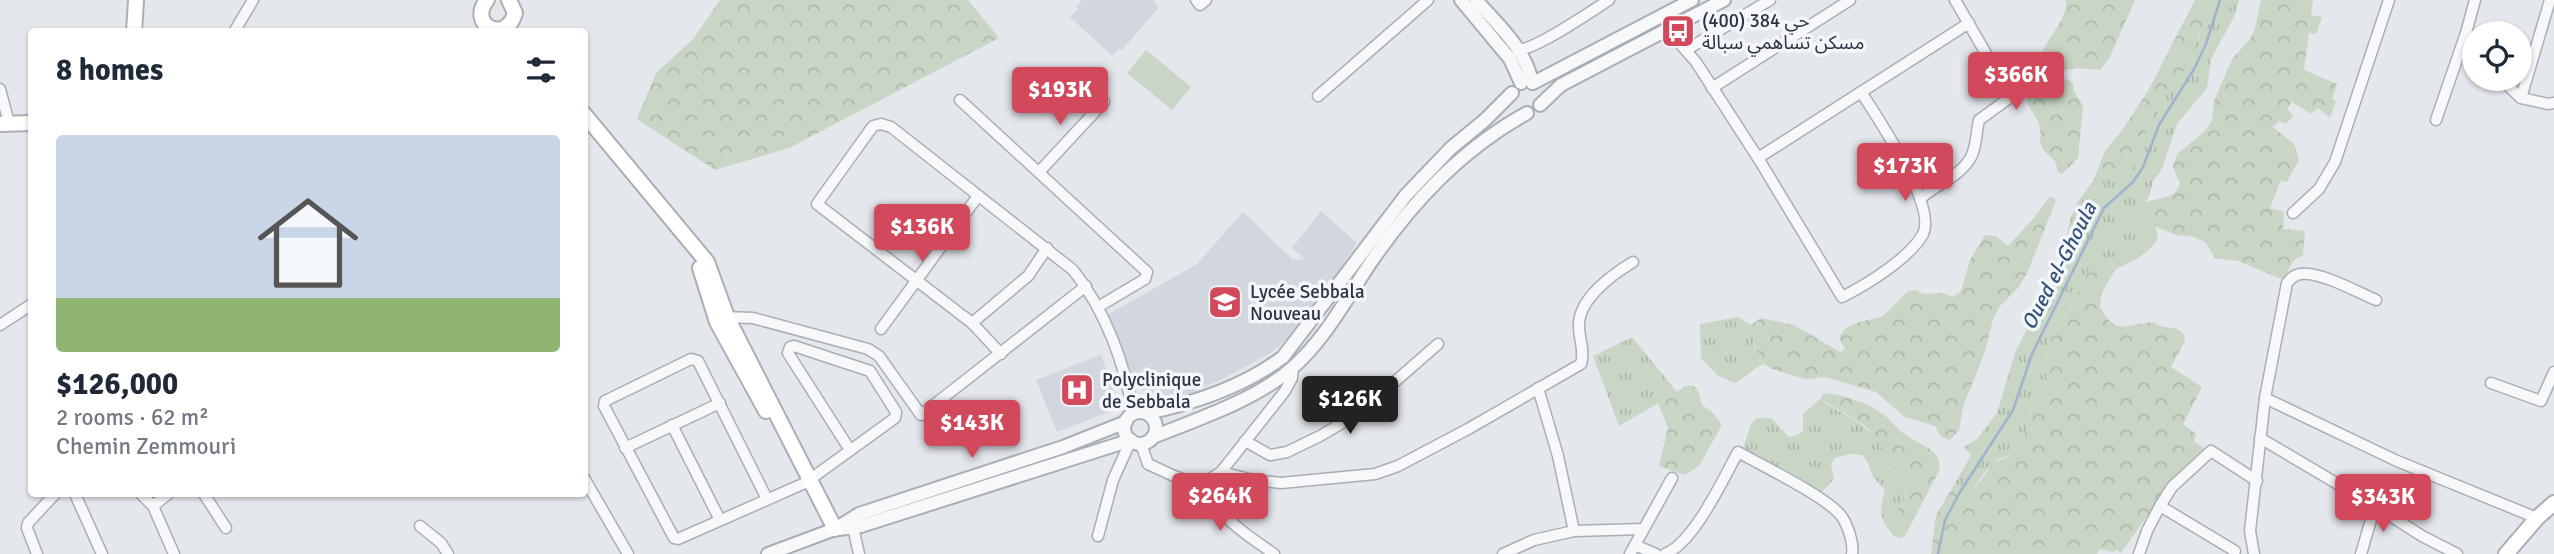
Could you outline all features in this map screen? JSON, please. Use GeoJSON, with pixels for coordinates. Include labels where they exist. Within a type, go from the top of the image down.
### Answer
{"type":"FeatureCollection","features":[{"type":"Feature","properties":{"kind":"main road"},"geometry":{"type":"LineString","coordinates":[[134,28],[136,0]]}},
{"type":"Feature","properties":{"kind":"main road"},"geometry":{"type":"LineString","coordinates":[[486,0],[481,8],[481,16],[490,28]]}},
{"type":"Feature","properties":{"kind":"main road"},"geometry":{"type":"LineString","coordinates":[[509,0],[515,13],[512,28]]}},
{"type":"Feature","properties":{"kind":"main road"},"geometry":{"type":"LineString","coordinates":[[588,119],[708,262],[722,318]]}},
{"type":"Feature","properties":{"kind":"main road"},"geometry":{"type":"LineString","coordinates":[[4,123],[28,123]]}},
{"type":"Feature","properties":{"kind":"main road"},"geometry":{"type":"LineString","coordinates":[[588,130],[699,267],[722,318],[808,480],[831,531]]}},
{"type":"Feature","properties":{"kind":"main road"},"geometry":{"type":"LineString","coordinates":[[2506,554],[2554,503]]}},
{"type":"Feature","properties":{"kind":"street"},"geometry":{"type":"LineString","coordinates":[[236,28],[253,0]]}},
{"type":"Feature","properties":{"kind":"street"},"geometry":{"type":"LineString","coordinates":[[1196,0],[1200,5],[1206,0]]}},
{"type":"Feature","properties":{"kind":"street"},"geometry":{"type":"LineString","coordinates":[[1318,96],[1427,0]]}},
{"type":"Feature","properties":{"kind":"street"},"geometry":{"type":"LineString","coordinates":[[1461,0],[1529,83],[1541,93],[1540,105]]}},
{"type":"Feature","properties":{"kind":"street"},"geometry":{"type":"LineString","coordinates":[[1476,0],[1519,49],[1528,66],[1529,83]]}},
{"type":"Feature","properties":{"kind":"street"},"geometry":{"type":"LineString","coordinates":[[1519,49],[1525,50],[1539,43],[1609,0]]}},
{"type":"Feature","properties":{"kind":"street"},"geometry":{"type":"LineString","coordinates":[[831,531],[859,514],[1063,447],[1129,418],[1187,404],[1267,369],[1283,357],[1406,195],[1451,148],[1512,93],[1692,0]]}},
{"type":"Feature","properties":{"kind":"street"},"geometry":{"type":"LineString","coordinates":[[768,554],[831,531],[853,527],[1153,437],[1274,382],[1293,368],[1315,344],[1374,258],[1431,185],[1461,157],[1495,132],[1535,110],[1561,85],[1724,0]]}},
{"type":"Feature","properties":{"kind":"street"},"geometry":{"type":"LineString","coordinates":[[1686,50],[1770,0]]}},
{"type":"Feature","properties":{"kind":"street"},"geometry":{"type":"LineString","coordinates":[[1712,88],[1850,0]]}},
{"type":"Feature","properties":{"kind":"street"},"geometry":{"type":"LineString","coordinates":[[1920,199],[1971,158],[1979,120],[2010,97],[1955,0]]}},
{"type":"Feature","properties":{"kind":"street"},"geometry":{"type":"LineString","coordinates":[[2293,213],[2319,188],[2335,162],[2389,0]]}},
{"type":"Feature","properties":{"kind":"street"},"geometry":{"type":"LineString","coordinates":[[2469,21],[2475,0]]}},
{"type":"Feature","properties":{"kind":"street"},"geometry":{"type":"LineString","coordinates":[[2521,98],[2550,0]]}},
{"type":"Feature","properties":{"kind":"street"},"geometry":{"type":"LineString","coordinates":[[1758,158],[1969,23]]}},
{"type":"Feature","properties":{"kind":"street"},"geometry":{"type":"LineString","coordinates":[[1673,28],[1681,45],[1758,158],[1842,297],[1910,252],[1923,233],[1926,222],[1920,199],[1892,139],[1861,92]]}},
{"type":"Feature","properties":{"kind":"street"},"geometry":{"type":"LineString","coordinates":[[2436,120],[2462,45]]}},
{"type":"Feature","properties":{"kind":"street"},"geometry":{"type":"LineString","coordinates":[[0,89],[4,123]]}},
{"type":"Feature","properties":{"kind":"street"},"geometry":{"type":"LineString","coordinates":[[2514,91],[2521,98],[2554,103]]}},
{"type":"Feature","properties":{"kind":"street"},"geometry":{"type":"LineString","coordinates":[[1512,93],[1514,107],[1527,113]]}},
{"type":"Feature","properties":{"kind":"street"},"geometry":{"type":"LineString","coordinates":[[960,100],[1147,272],[1145,279],[1098,307]]}},
{"type":"Feature","properties":{"kind":"street"},"geometry":{"type":"LineString","coordinates":[[1039,172],[1104,103]]}},
{"type":"Feature","properties":{"kind":"street"},"geometry":{"type":"LineString","coordinates":[[1000,354],[972,323],[817,204],[873,126],[881,124],[891,127],[1073,270],[1098,307],[1129,387],[1129,418],[1125,432],[1136,442],[1152,467],[1189,481],[1206,481],[1221,472],[1285,391],[1292,378],[1293,368]]}},
{"type":"Feature","properties":{"kind":"street"},"geometry":{"type":"LineString","coordinates":[[881,329],[978,196]]}},
{"type":"Feature","properties":{"kind":"street"},"geometry":{"type":"LineString","coordinates":[[972,323],[1028,276],[1047,248]]}},
{"type":"Feature","properties":{"kind":"street"},"geometry":{"type":"LineString","coordinates":[[1221,472],[1281,483],[1375,474],[1445,442],[1581,364],[1584,352],[1579,326],[1580,314],[1588,301],[1616,272],[1633,262]]}},
{"type":"Feature","properties":{"kind":"street"},"geometry":{"type":"LineString","coordinates":[[2254,554],[2250,531],[2260,438],[2287,283],[2299,274],[2318,276],[2376,300]]}},
{"type":"Feature","properties":{"kind":"street"},"geometry":{"type":"LineString","coordinates":[[722,318],[752,318],[869,349],[879,356],[921,415],[1086,286]]}},
{"type":"Feature","properties":{"kind":"street"},"geometry":{"type":"LineString","coordinates":[[0,325],[28,307]]}},
{"type":"Feature","properties":{"kind":"street"},"geometry":{"type":"LineString","coordinates":[[1245,441],[1270,455],[1287,452],[1320,436],[1359,413],[1438,344]]}},
{"type":"Feature","properties":{"kind":"street"},"geometry":{"type":"LineString","coordinates":[[767,499],[698,361],[691,359],[604,401],[625,447],[674,538],[678,539],[767,499],[808,480],[895,418],[896,412],[870,371],[794,346],[790,347],[788,353],[850,450]]}},
{"type":"Feature","properties":{"kind":"street"},"geometry":{"type":"LineString","coordinates":[[2541,401],[2554,372]]}},
{"type":"Feature","properties":{"kind":"street"},"geometry":{"type":"LineString","coordinates":[[2491,383],[2554,406]]}},
{"type":"Feature","properties":{"kind":"street"},"geometry":{"type":"LineString","coordinates":[[1538,388],[1558,456],[1574,531]]}},
{"type":"Feature","properties":{"kind":"street"},"geometry":{"type":"LineString","coordinates":[[2265,398],[2397,461],[2537,518]]}},
{"type":"Feature","properties":{"kind":"street"},"geometry":{"type":"LineString","coordinates":[[625,447],[720,403]]}},
{"type":"Feature","properties":{"kind":"street"},"geometry":{"type":"LineString","coordinates":[[1147,413],[1156,423],[1153,437]]}},
{"type":"Feature","properties":{"kind":"street"},"geometry":{"type":"LineString","coordinates":[[672,425],[720,520]]}},
{"type":"Feature","properties":{"kind":"street"},"geometry":{"type":"LineString","coordinates":[[2260,438],[2421,536],[2457,554]]}},
{"type":"Feature","properties":{"kind":"street"},"geometry":{"type":"LineString","coordinates":[[1098,536],[1113,480],[1136,442]]}},
{"type":"Feature","properties":{"kind":"street"},"geometry":{"type":"LineString","coordinates":[[2139,554],[2147,531],[2172,487],[2211,451],[2256,481]]}},
{"type":"Feature","properties":{"kind":"street"},"geometry":{"type":"LineString","coordinates":[[1665,554],[1674,550],[1698,524],[1738,452],[1824,501],[1842,517],[1854,547],[1852,554]]}},
{"type":"Feature","properties":{"kind":"street"},"geometry":{"type":"LineString","coordinates":[[1656,554],[1632,550],[1672,478]]}},
{"type":"Feature","properties":{"kind":"street"},"geometry":{"type":"LineString","coordinates":[[1206,481],[1216,507],[1231,523],[1274,554]]}},
{"type":"Feature","properties":{"kind":"street"},"geometry":{"type":"LineString","coordinates":[[588,485],[628,554]]}},
{"type":"Feature","properties":{"kind":"street"},"geometry":{"type":"LineString","coordinates":[[37,554],[27,528],[28,523],[52,497]]}},
{"type":"Feature","properties":{"kind":"street"},"geometry":{"type":"LineString","coordinates":[[76,497],[102,554]]}},
{"type":"Feature","properties":{"kind":"street"},"geometry":{"type":"LineString","coordinates":[[144,497],[153,506],[174,554]]}},
{"type":"Feature","properties":{"kind":"street"},"geometry":{"type":"LineString","coordinates":[[153,506],[164,497]]}},
{"type":"Feature","properties":{"kind":"street"},"geometry":{"type":"LineString","coordinates":[[206,497],[226,528]]}},
{"type":"Feature","properties":{"kind":"street"},"geometry":{"type":"LineString","coordinates":[[2160,506],[2235,551]]}},
{"type":"Feature","properties":{"kind":"street"},"geometry":{"type":"LineString","coordinates":[[2361,554],[2375,506]]}},
{"type":"Feature","properties":{"kind":"street"},"geometry":{"type":"LineString","coordinates":[[420,526],[441,543],[448,554]]}},
{"type":"Feature","properties":{"kind":"street"},"geometry":{"type":"LineString","coordinates":[[853,527],[859,554]]}},
{"type":"Feature","properties":{"kind":"street"},"geometry":{"type":"LineString","coordinates":[[1503,554],[1534,540],[1574,531],[1643,529]]}},
{"type":"Feature","properties":{"kind":"shaded area"},"geometry":{"type":"Polygon","coordinates":[[[1082,0],[1153,0],[1159,7],[1122,50],[1119,48],[1112,56],[1070,17],[1082,0]]]}},
{"type":"Feature","properties":{"kind":"shaded area","name":"Lycée Sebbala Nouveau"},"geometry":{"type":"Polygon","coordinates":[[[1321,211],[1357,243],[1312,311],[1283,343],[1271,353],[1183,397],[1162,399],[1146,393],[1134,380],[1104,317],[1197,264],[1243,212],[1293,260],[1305,259],[1292,248],[1321,211]]]}},
{"type":"Feature","properties":{"kind":"shaded area","name":"Polyclinique de Sebbala"},"geometry":{"type":"Polygon","coordinates":[[[1101,355],[1117,400],[1111,411],[1057,432],[1036,380],[1101,355]]]}},
{"type":"Feature","properties":{"kind":"green space"},"geometry":{"type":"Polygon","coordinates":[[[720,0],[968,0],[999,38],[789,148],[715,170],[637,119],[656,73],[694,38],[720,0]]]}},
{"type":"Feature","properties":{"kind":"green space"},"geometry":{"type":"Polygon","coordinates":[[[2066,0],[2135,0],[2110,57],[2100,70],[2076,68],[2055,72],[2052,76],[2057,80],[2067,79],[2073,83],[2074,92],[2083,105],[2078,158],[2062,174],[2057,171],[2056,163],[2041,145],[2039,124],[2028,104],[2027,94],[2047,43],[2063,17],[2066,0]]]}},
{"type":"Feature","properties":{"kind":"green space"},"geometry":{"type":"Polygon","coordinates":[[[2195,0],[2207,0],[2198,40],[2180,77],[2149,123],[2138,160],[2125,173],[2093,181],[2105,151],[2149,89],[2195,0]]]}},
{"type":"Feature","properties":{"kind":"green space"},"geometry":{"type":"Polygon","coordinates":[[[2207,0],[2239,0],[2234,17],[2211,59],[2207,88],[2177,124],[2161,171],[2153,181],[2146,202],[2147,223],[2155,225],[2158,238],[2145,253],[2128,264],[2116,269],[2109,266],[2087,273],[2072,306],[2047,345],[2047,382],[2031,413],[2022,443],[2011,455],[1999,459],[1983,474],[1972,491],[1960,492],[1954,485],[1971,455],[1964,447],[1977,439],[1997,413],[2015,353],[2061,261],[2077,203],[2093,181],[2129,171],[2137,161],[2152,115],[2179,78],[2199,38],[2207,0]]]}},
{"type":"Feature","properties":{"kind":"green space"},"geometry":{"type":"Polygon","coordinates":[[[2261,0],[2313,0],[2311,15],[2322,17],[2316,34],[2309,33],[2304,70],[2337,84],[2332,100],[2336,101],[2330,118],[2318,108],[2311,114],[2292,102],[2287,108],[2293,116],[2286,124],[2279,121],[2273,127],[2294,144],[2299,160],[2287,182],[2281,180],[2270,208],[2284,212],[2283,229],[2305,231],[2303,256],[2293,262],[2284,280],[2238,261],[2215,258],[2206,243],[2194,237],[2176,235],[2141,218],[2146,202],[2172,195],[2178,188],[2180,182],[2173,166],[2177,154],[2205,131],[2212,120],[2214,101],[2232,59],[2250,39],[2261,0]]]}},
{"type":"Feature","properties":{"kind":"green space"},"geometry":{"type":"Polygon","coordinates":[[[1146,50],[1191,87],[1172,110],[1127,73],[1146,50]]]}},
{"type":"Feature","properties":{"kind":"green space"},"geometry":{"type":"Polygon","coordinates":[[[2049,197],[2056,200],[2028,271],[2019,287],[1999,307],[1993,320],[1984,354],[1963,407],[1959,430],[1950,440],[1941,437],[1935,426],[1905,417],[1876,392],[1825,377],[1798,377],[1764,364],[1755,346],[1751,325],[1761,318],[1794,325],[1840,352],[1845,349],[1839,337],[1846,328],[1883,316],[1907,292],[1915,290],[1924,294],[1942,293],[1953,297],[1961,291],[1970,260],[1985,235],[1996,236],[2008,246],[2049,197]]]}},
{"type":"Feature","properties":{"kind":"green space"},"geometry":{"type":"Polygon","coordinates":[[[2099,262],[2116,269],[2102,292],[2100,306],[2111,322],[2123,326],[2154,322],[2162,327],[2177,329],[2184,335],[2185,341],[2171,367],[2202,387],[2183,424],[2196,434],[2194,441],[2206,450],[2159,499],[2121,553],[2117,550],[2113,552],[2099,549],[2097,554],[1931,554],[1936,515],[1954,485],[1960,492],[1972,491],[1993,464],[2011,455],[2022,443],[2031,413],[2047,382],[2047,345],[2072,306],[2091,265],[2099,262]]]}},
{"type":"Feature","properties":{"kind":"green space"},"geometry":{"type":"Polygon","coordinates":[[[1738,317],[1751,325],[1754,346],[1764,364],[1734,383],[1717,375],[1701,358],[1700,324],[1738,317]]]}},
{"type":"Feature","properties":{"kind":"green space"},"geometry":{"type":"Polygon","coordinates":[[[1632,337],[1677,392],[1619,426],[1593,356],[1632,337]]]}},
{"type":"Feature","properties":{"kind":"green space"},"geometry":{"type":"Polygon","coordinates":[[[1688,385],[1697,389],[1701,404],[1713,413],[1722,425],[1699,466],[1685,475],[1659,466],[1668,428],[1658,403],[1688,385]]]}},
{"type":"Feature","properties":{"kind":"green space"},"geometry":{"type":"Polygon","coordinates":[[[1823,393],[1848,398],[1873,408],[1903,433],[1935,453],[1940,465],[1938,473],[1905,536],[1894,536],[1893,530],[1907,490],[1903,479],[1887,466],[1882,447],[1871,432],[1857,420],[1825,402],[1821,398],[1823,393]]]}},
{"type":"Feature","properties":{"kind":"green space"},"geometry":{"type":"Polygon","coordinates":[[[1821,398],[1879,439],[1885,450],[1887,466],[1903,479],[1907,490],[1894,522],[1894,536],[1885,525],[1882,515],[1885,490],[1873,477],[1862,455],[1850,454],[1835,458],[1831,464],[1834,479],[1820,494],[1743,449],[1751,424],[1757,418],[1771,418],[1789,437],[1797,435],[1803,431],[1803,414],[1821,398]]]}},
{"type":"Feature","properties":{"kind":"waterway","name":"Oued el-Ghoula"},"geometry":{"type":"LineString","coordinates":[[1938,554],[1945,520],[2013,410],[2032,354],[2104,208],[2133,182],[2143,167],[2159,125],[2194,69],[2206,44],[2220,0]]}},
{"type":"Feature","properties":{"kind":"place","name":"حي 384 (400) مسكن تساهمي سبالة"},"geometry":{"type":"Point","coordinates":[1678,31]}},
{"type":"Feature","properties":{"kind":"place","name":"Lycée Sebbala Nouveau"},"geometry":{"type":"Point","coordinates":[1225,302]}},
{"type":"Feature","properties":{"kind":"place","name":"Polyclinique de Sebbala"},"geometry":{"type":"Point","coordinates":[1077,390]}}]}
